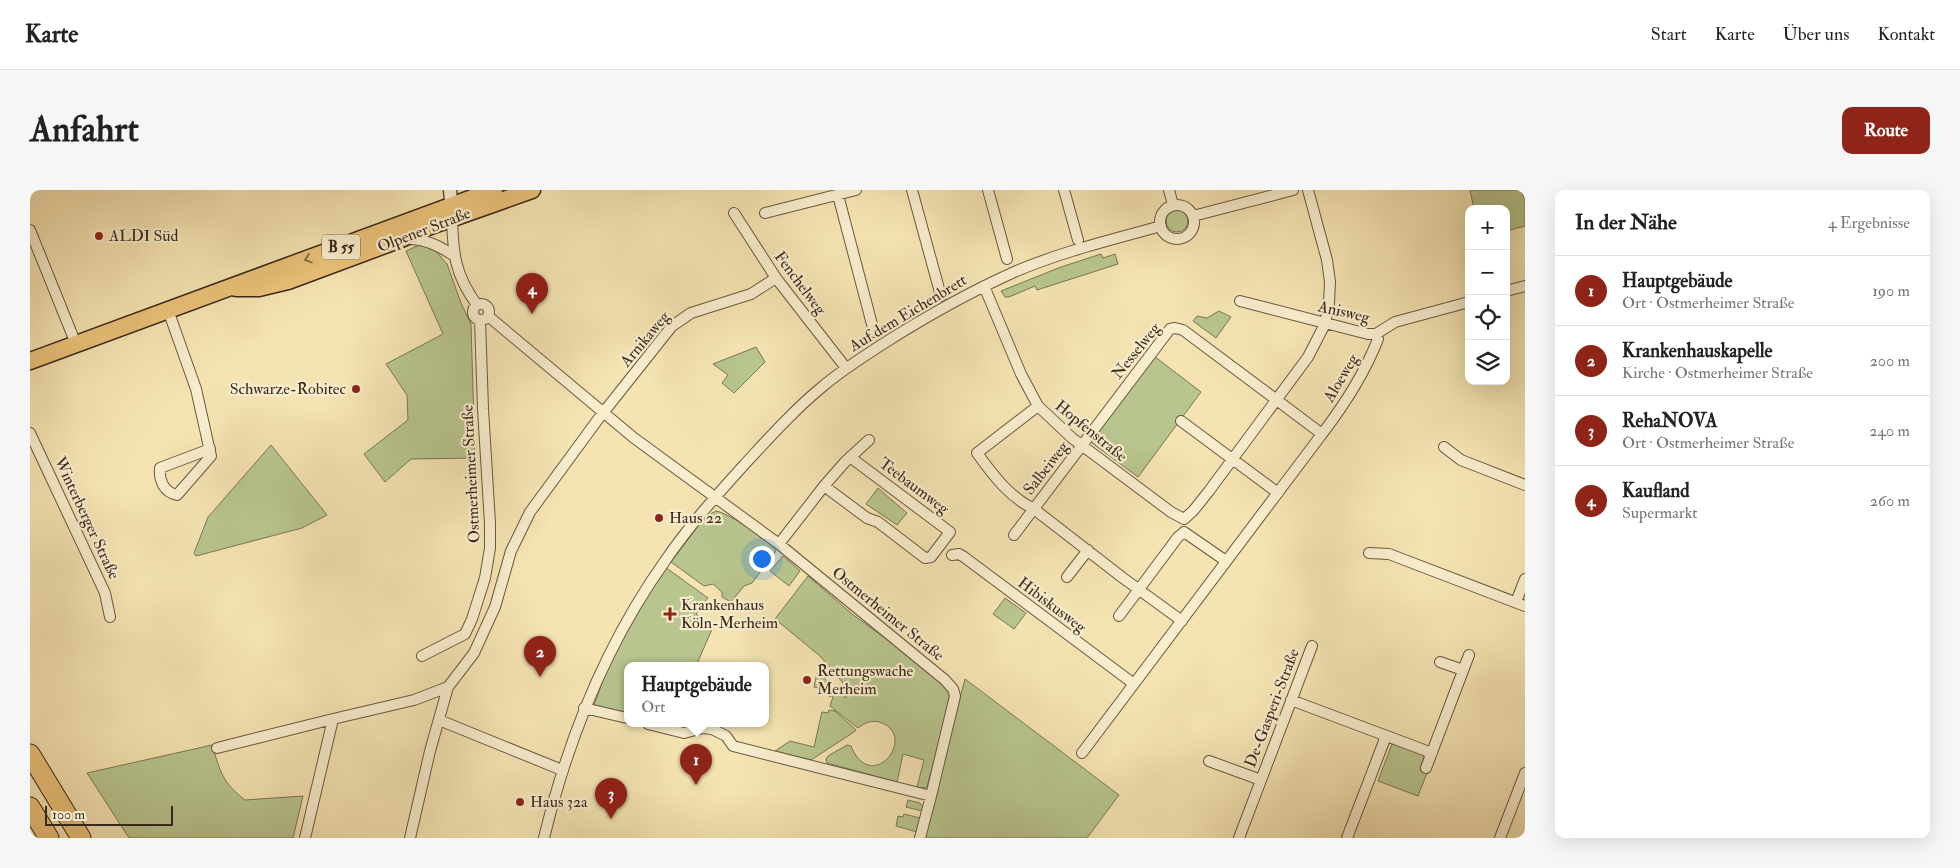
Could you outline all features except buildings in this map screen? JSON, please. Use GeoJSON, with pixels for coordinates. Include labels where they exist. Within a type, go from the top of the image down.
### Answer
{"type":"FeatureCollection","features":[{"type":"Feature","properties":{"kind":"highway"},"geometry":{"type":"LineString","coordinates":[[30,754],[81,838]]}},
{"type":"Feature","properties":{"kind":"highway"},"geometry":{"type":"LineString","coordinates":[[30,806],[49,838]]}},
{"type":"Feature","properties":{"kind":"main road","name":"Olpener Straße"},"geometry":{"type":"LineString","coordinates":[[30,361],[494,190]]}},
{"type":"Feature","properties":{"kind":"main road","name":"Olpener Straße"},"geometry":{"type":"LineString","coordinates":[[229,288],[259,288],[288,281],[401,238],[452,205],[532,190]]}},
{"type":"Feature","properties":{"kind":"street"},"geometry":{"type":"LineString","coordinates":[[765,213],[856,190]]}},
{"type":"Feature","properties":{"kind":"street"},"geometry":{"type":"LineString","coordinates":[[912,190],[941,296]]}},
{"type":"Feature","properties":{"kind":"street"},"geometry":{"type":"LineString","coordinates":[[988,190],[1007,259]]}},
{"type":"Feature","properties":{"kind":"street"},"geometry":{"type":"LineString","coordinates":[[1064,190],[1078,240]]}},
{"type":"Feature","properties":{"kind":"street"},"geometry":{"type":"LineString","coordinates":[[1169,190],[1172,205]]}},
{"type":"Feature","properties":{"kind":"street"},"geometry":{"type":"LineString","coordinates":[[1193,216],[1293,190]]}},
{"type":"Feature","properties":{"kind":"street"},"geometry":{"type":"LineString","coordinates":[[1118,616],[1184,532],[1184,518],[1193,511],[1308,357],[1325,324],[1329,303],[1328,267],[1308,190]]}},
{"type":"Feature","properties":{"kind":"street"},"geometry":{"type":"LineString","coordinates":[[838,195],[874,332]]}},
{"type":"Feature","properties":{"kind":"street"},"geometry":{"type":"LineString","coordinates":[[452,205],[453,255],[466,291],[477,305],[474,308],[473,314],[476,318],[484,318]]}},
{"type":"Feature","properties":{"kind":"street"},"geometry":{"type":"LineString","coordinates":[[1172,205],[1187,208],[1193,216],[1193,227],[1187,236],[1182,238],[1169,236],[1161,226],[1162,213],[1172,205]]}},
{"type":"Feature","properties":{"kind":"street","name":"Fenchelweg"},"geometry":{"type":"LineString","coordinates":[[734,213],[776,278],[846,368]]}},
{"type":"Feature","properties":{"kind":"street","name":"Auf dem Eichenbrett"},"geometry":{"type":"LineString","coordinates":[[714,497],[768,438],[820,388],[846,368],[944,306],[1044,260],[1161,226]]}},
{"type":"Feature","properties":{"kind":"street"},"geometry":{"type":"LineString","coordinates":[[30,230],[76,344]]}},
{"type":"Feature","properties":{"kind":"street"},"geometry":{"type":"LineString","coordinates":[[401,238],[425,240],[453,255]]}},
{"type":"Feature","properties":{"kind":"street","name":"Arnikaweg"},"geometry":{"type":"LineString","coordinates":[[605,413],[672,326],[697,310],[751,294],[776,278]]}},
{"type":"Feature","properties":{"kind":"street","name":"Hopfenstraße"},"geometry":{"type":"LineString","coordinates":[[984,286],[1021,374],[1038,406],[1082,446],[1171,512],[1184,518]]}},
{"type":"Feature","properties":{"kind":"street"},"geometry":{"type":"LineString","coordinates":[[1510,290],[1525,286]]}},
{"type":"Feature","properties":{"kind":"street","name":"Anisweg"},"geometry":{"type":"LineString","coordinates":[[1240,301],[1364,334],[1376,334],[1395,322],[1465,303]]}},
{"type":"Feature","properties":{"kind":"street"},"geometry":{"type":"LineString","coordinates":[[168,310],[196,389],[210,449],[211,456],[177,495],[171,494],[161,484],[160,468],[210,449]]}},
{"type":"Feature","properties":{"kind":"street","name":"Ostmerheimer Straße"},"geometry":{"type":"LineString","coordinates":[[484,318],[634,438],[779,544],[950,684],[955,696],[954,702],[920,838]]}},
{"type":"Feature","properties":{"kind":"street","name":"Ostmerheimer Straße"},"geometry":{"type":"LineString","coordinates":[[422,656],[465,634],[472,619],[485,578],[490,548],[490,523],[482,402],[484,318]]}},
{"type":"Feature","properties":{"kind":"street","name":"Nesselweg"},"geometry":{"type":"LineString","coordinates":[[1082,446],[1167,332],[1175,328],[1183,330],[1276,400]]}},
{"type":"Feature","properties":{"kind":"street","name":"Aloeweg"},"geometry":{"type":"LineString","coordinates":[[1134,684],[1344,405],[1363,374],[1378,339],[1376,334]]}},
{"type":"Feature","properties":{"kind":"street"},"geometry":{"type":"LineString","coordinates":[[1276,400],[1322,434]]}},
{"type":"Feature","properties":{"kind":"street","name":"Salbeiweg"},"geometry":{"type":"LineString","coordinates":[[1038,406],[978,453],[986,467],[1025,504],[1139,588]]}},
{"type":"Feature","properties":{"kind":"street"},"geometry":{"type":"LineString","coordinates":[[410,838],[448,687],[474,653],[496,607],[511,551],[530,512],[605,413]]}},
{"type":"Feature","properties":{"kind":"street"},"geometry":{"type":"LineString","coordinates":[[1181,421],[1278,493]]}},
{"type":"Feature","properties":{"kind":"street","name":"Winterberger Straße"},"geometry":{"type":"LineString","coordinates":[[30,433],[106,593],[110,617]]}},
{"type":"Feature","properties":{"kind":"street","name":"Teebaumweg"},"geometry":{"type":"LineString","coordinates":[[779,544],[824,486],[850,457],[869,440]]}},
{"type":"Feature","properties":{"kind":"street","name":"Salbeiweg"},"geometry":{"type":"LineString","coordinates":[[1014,535],[1082,446]]}},
{"type":"Feature","properties":{"kind":"street"},"geometry":{"type":"LineString","coordinates":[[1444,447],[1461,460],[1525,485]]}},
{"type":"Feature","properties":{"kind":"street","name":"Teebaumweg"},"geometry":{"type":"LineString","coordinates":[[824,486],[867,518],[878,522],[925,558],[931,557],[950,532],[850,457]]}},
{"type":"Feature","properties":{"kind":"street"},"geometry":{"type":"LineString","coordinates":[[544,838],[562,770],[584,708],[615,644],[659,569],[714,497]]}},
{"type":"Feature","properties":{"kind":"street"},"geometry":{"type":"LineString","coordinates":[[1184,532],[1226,562]]}},
{"type":"Feature","properties":{"kind":"street"},"geometry":{"type":"LineString","coordinates":[[1067,577],[1088,550]]}},
{"type":"Feature","properties":{"kind":"street"},"geometry":{"type":"LineString","coordinates":[[1369,553],[1389,554],[1521,604],[1525,579]]}},
{"type":"Feature","properties":{"kind":"street","name":"Hibiskusweg"},"geometry":{"type":"LineString","coordinates":[[952,555],[959,554],[964,557],[1134,684]]}},
{"type":"Feature","properties":{"kind":"street"},"geometry":{"type":"LineString","coordinates":[[1139,588],[1182,620]]}},
{"type":"Feature","properties":{"kind":"street","name":"De-Gasperi-Straße"},"geometry":{"type":"LineString","coordinates":[[1239,838],[1312,646]]}},
{"type":"Feature","properties":{"kind":"street"},"geometry":{"type":"LineString","coordinates":[[1426,768],[1468,655]]}},
{"type":"Feature","properties":{"kind":"street"},"geometry":{"type":"LineString","coordinates":[[1440,662],[1463,670]]}},
{"type":"Feature","properties":{"kind":"street"},"geometry":{"type":"LineString","coordinates":[[1082,753],[1134,684]]}},
{"type":"Feature","properties":{"kind":"street"},"geometry":{"type":"LineString","coordinates":[[217,748],[333,718],[414,700],[448,687]]}},
{"type":"Feature","properties":{"kind":"street"},"geometry":{"type":"LineString","coordinates":[[1291,700],[1432,753]]}},
{"type":"Feature","properties":{"kind":"street"},"geometry":{"type":"LineString","coordinates":[[584,708],[624,717]]}},
{"type":"Feature","properties":{"kind":"street"},"geometry":{"type":"LineString","coordinates":[[305,838],[333,718]]}},
{"type":"Feature","properties":{"kind":"street"},"geometry":{"type":"LineString","coordinates":[[439,720],[562,770]]}},
{"type":"Feature","properties":{"kind":"street"},"geometry":{"type":"LineString","coordinates":[[662,727],[684,732],[703,728],[712,729],[726,736],[733,746],[931,796]]}},
{"type":"Feature","properties":{"kind":"street"},"geometry":{"type":"LineString","coordinates":[[1347,838],[1386,736]]}},
{"type":"Feature","properties":{"kind":"street","name":"De-Gasperi-Straße"},"geometry":{"type":"LineString","coordinates":[[1209,761],[1261,780]]}},
{"type":"Feature","properties":{"kind":"street"},"geometry":{"type":"LineString","coordinates":[[1500,838],[1525,773]]}},
{"type":"Feature","properties":{"kind":"green space"},"geometry":{"type":"Polygon","coordinates":[[[1470,190],[1521,190],[1525,200],[1525,226],[1510,230],[1510,205],[1473,205],[1470,190]]]}},
{"type":"Feature","properties":{"kind":"green space"},"geometry":{"type":"Polygon","coordinates":[[[1177,210],[1185,213],[1188,221],[1185,229],[1177,232],[1169,229],[1166,221],[1169,213],[1177,210]]]}},
{"type":"Feature","properties":{"kind":"green space"},"geometry":{"type":"Polygon","coordinates":[[[419,245],[435,250],[447,264],[471,324],[475,458],[411,459],[385,482],[364,454],[408,420],[407,395],[386,364],[443,334],[406,251],[419,245]]]}},
{"type":"Feature","properties":{"kind":"green space"},"geometry":{"type":"Polygon","coordinates":[[[1101,254],[1103,258],[1115,254],[1118,264],[1037,290],[1035,286],[1009,297],[1005,297],[1001,291],[1061,267],[1101,254]]]}},
{"type":"Feature","properties":{"kind":"green space"},"geometry":{"type":"Polygon","coordinates":[[[1219,311],[1231,317],[1216,338],[1193,321],[1197,316],[1207,318],[1219,311]]]}},
{"type":"Feature","properties":{"kind":"green space"},"geometry":{"type":"Polygon","coordinates":[[[756,347],[765,362],[734,393],[722,383],[728,375],[713,364],[756,347]]]}},
{"type":"Feature","properties":{"kind":"green space"},"geometry":{"type":"Polygon","coordinates":[[[1154,356],[1201,392],[1138,477],[1092,443],[1092,440],[1154,356]]]}},
{"type":"Feature","properties":{"kind":"green space"},"geometry":{"type":"Polygon","coordinates":[[[271,445],[327,515],[302,528],[196,556],[194,553],[208,517],[271,445]]]}},
{"type":"Feature","properties":{"kind":"green space"},"geometry":{"type":"Polygon","coordinates":[[[878,488],[907,513],[897,525],[866,504],[878,488]]]}},
{"type":"Feature","properties":{"kind":"green space"},"geometry":{"type":"Polygon","coordinates":[[[716,511],[729,516],[748,528],[776,551],[752,583],[744,586],[731,602],[722,597],[722,592],[713,584],[704,586],[671,562],[705,517],[716,511]]]}},
{"type":"Feature","properties":{"kind":"green space"},"geometry":{"type":"Polygon","coordinates":[[[783,556],[800,571],[789,586],[770,571],[783,556]]]}},
{"type":"Feature","properties":{"kind":"green space"},"geometry":{"type":"Polygon","coordinates":[[[665,567],[708,598],[696,614],[713,627],[698,662],[624,662],[624,712],[594,705],[608,667],[630,625],[665,567]]]}},
{"type":"Feature","properties":{"kind":"green space"},"geometry":{"type":"Polygon","coordinates":[[[808,576],[852,614],[897,645],[947,688],[951,695],[927,787],[917,787],[924,760],[903,754],[897,782],[827,763],[826,759],[828,756],[847,745],[851,746],[860,760],[870,765],[880,764],[888,758],[894,748],[895,738],[890,729],[879,722],[868,722],[858,728],[830,706],[833,697],[828,696],[829,691],[814,687],[817,673],[820,673],[833,688],[846,698],[843,683],[820,656],[775,619],[808,576]]]}},
{"type":"Feature","properties":{"kind":"green space"},"geometry":{"type":"Polygon","coordinates":[[[1005,598],[1026,613],[1014,629],[993,614],[1005,598]]]}},
{"type":"Feature","properties":{"kind":"green space"},"geometry":{"type":"Polygon","coordinates":[[[965,679],[1119,795],[1087,838],[924,838],[965,679]]]}},
{"type":"Feature","properties":{"kind":"green space"},"geometry":{"type":"Polygon","coordinates":[[[829,710],[835,711],[856,730],[811,760],[775,751],[790,741],[814,747],[822,712],[828,713],[829,710]]]}},
{"type":"Feature","properties":{"kind":"green space"},"geometry":{"type":"Polygon","coordinates":[[[1392,744],[1421,753],[1424,757],[1420,770],[1427,773],[1418,796],[1378,781],[1392,744]]]}},
{"type":"Feature","properties":{"kind":"green space"},"geometry":{"type":"Polygon","coordinates":[[[212,745],[223,776],[231,788],[245,800],[303,796],[293,838],[129,838],[87,773],[212,745]]]}},
{"type":"Feature","properties":{"kind":"green space"},"geometry":{"type":"Polygon","coordinates":[[[908,800],[920,803],[923,807],[922,811],[906,807],[908,800]]]}},
{"type":"Feature","properties":{"kind":"green space"},"geometry":{"type":"Polygon","coordinates":[[[904,814],[920,818],[917,832],[896,826],[898,816],[903,817],[904,814]]]}},
{"type":"Feature","properties":{"kind":"place","name":"ALDI Süd"},"geometry":{"type":"Point","coordinates":[99,236]}},
{"type":"Feature","properties":{"kind":"place","name":"Kaufland"},"geometry":{"type":"Point","coordinates":[532,314]}},
{"type":"Feature","properties":{"kind":"place","name":"Schwarze-Robitec"},"geometry":{"type":"Point","coordinates":[356,389]}},
{"type":"Feature","properties":{"kind":"place","name":"Haus 22"},"geometry":{"type":"Point","coordinates":[659,518]}},
{"type":"Feature","properties":{"kind":"place","name":"Krankenhaus Köln-Merheim"},"geometry":{"type":"Point","coordinates":[670,614]}},
{"type":"Feature","properties":{"kind":"place","name":"Krankenhauskapelle"},"geometry":{"type":"Point","coordinates":[540,677]}},
{"type":"Feature","properties":{"kind":"place","name":"Rettungswache Merheim"},"geometry":{"type":"Point","coordinates":[807,680]}},
{"type":"Feature","properties":{"kind":"place","name":"Hauptgebäude"},"geometry":{"type":"Point","coordinates":[696,785]}},
{"type":"Feature","properties":{"kind":"place","name":"Haus 32a"},"geometry":{"type":"Point","coordinates":[520,802]}},
{"type":"Feature","properties":{"kind":"place","name":"RehaNOVA"},"geometry":{"type":"Point","coordinates":[611,819]}}]}
